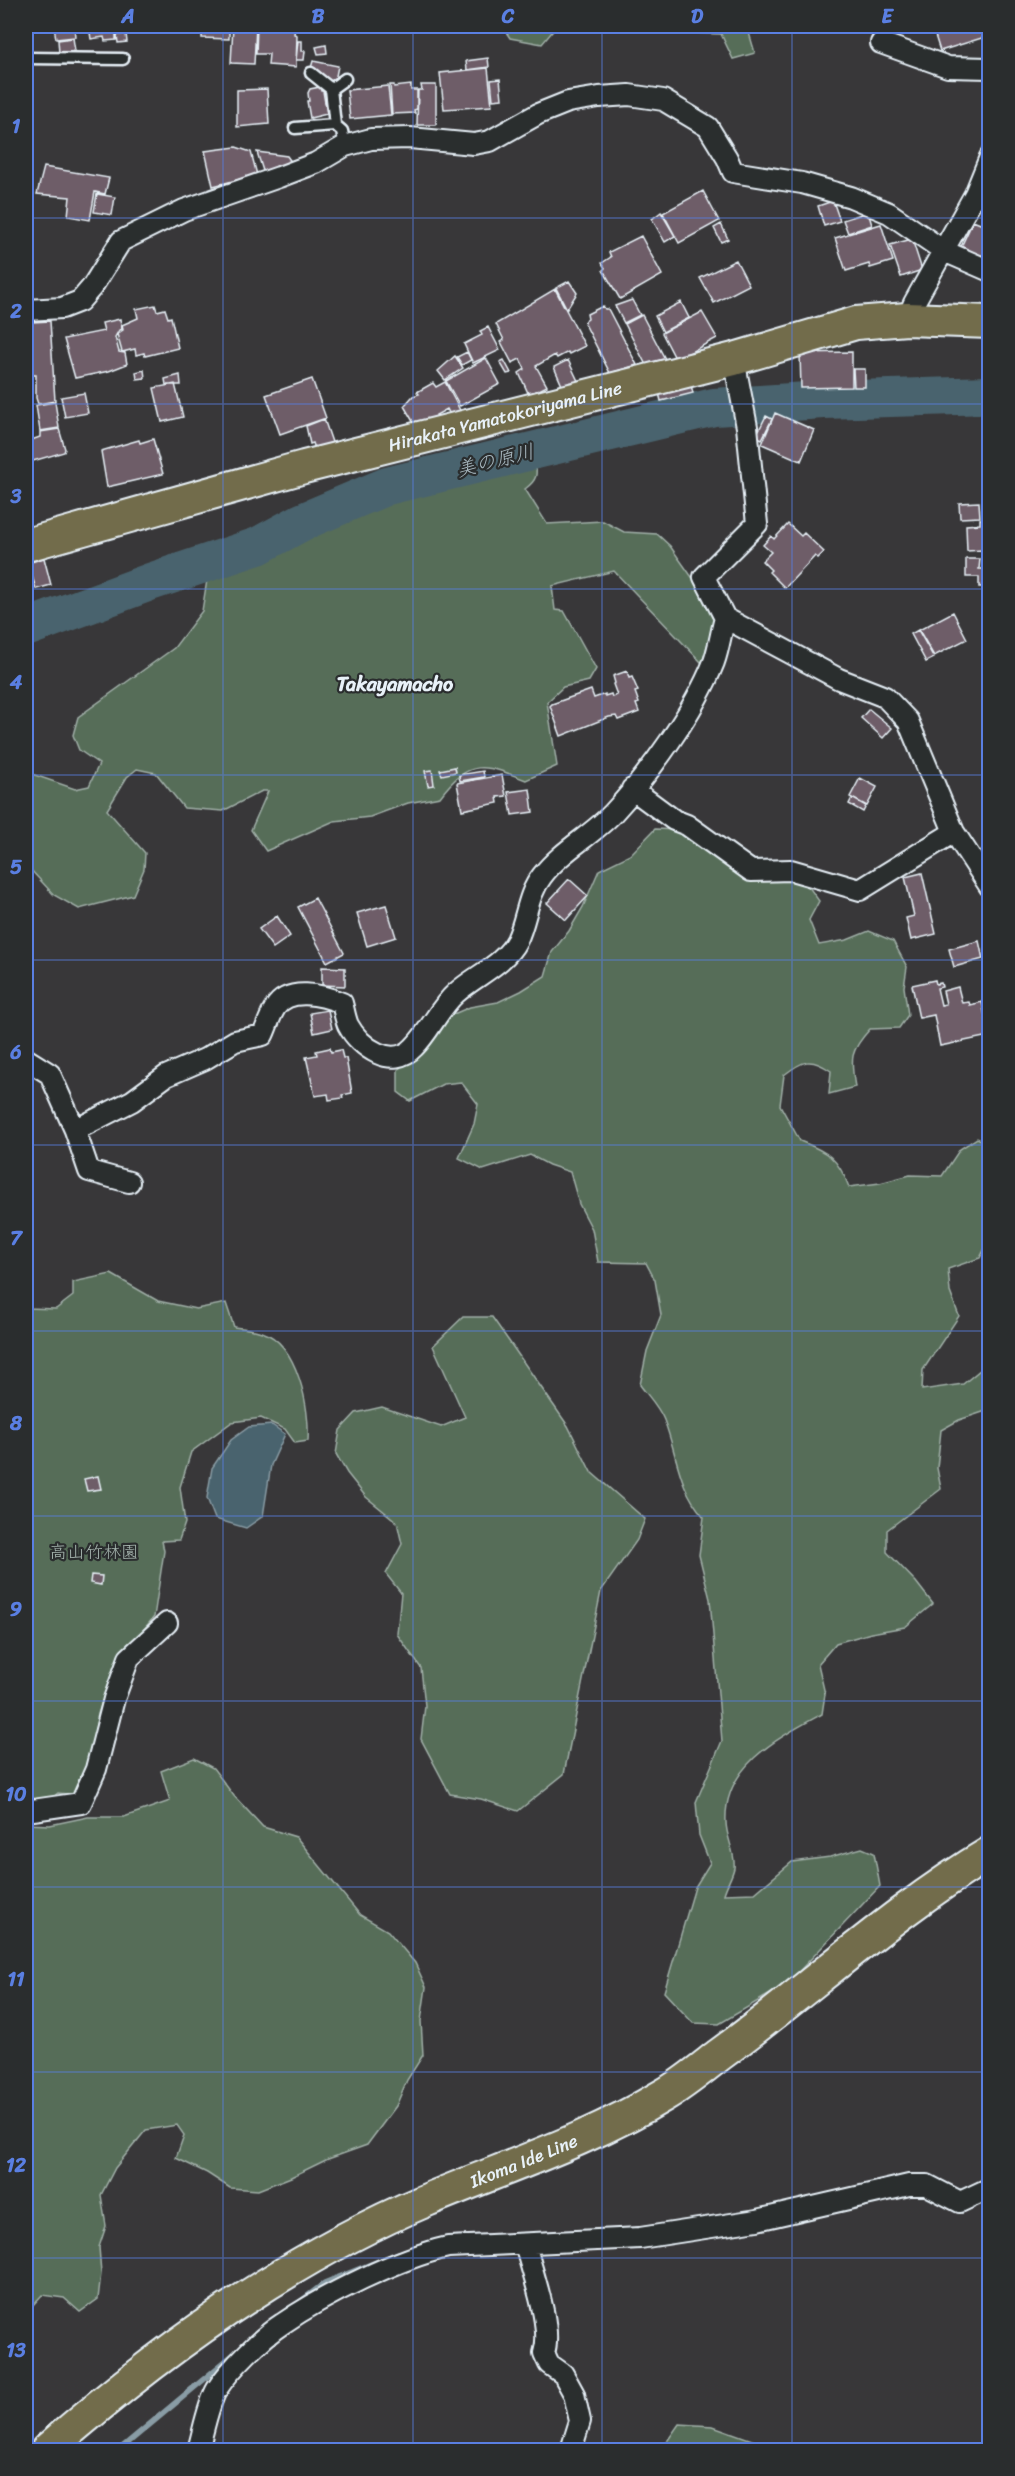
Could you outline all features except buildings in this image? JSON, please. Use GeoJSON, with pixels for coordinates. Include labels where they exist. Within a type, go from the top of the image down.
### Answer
{"type":"FeatureCollection","features":[{"type":"Feature","properties":{"kind":"main road","name":"Hirakata Yamatokoriyama Line"},"geometry":{"type":"LineString","coordinates":[[26,545],[304,467],[737,373],[856,323],[907,319],[990,322]]}},
{"type":"Feature","properties":{"kind":"main road","name":"Ikoma Ide Line"},"geometry":{"type":"LineString","coordinates":[[47,2451],[92,2411],[215,2317],[330,2248],[426,2201],[594,2132],[665,2095],[766,2020],[942,1881],[990,1852]]}},
{"type":"Feature","properties":{"kind":"street"},"geometry":{"type":"LineString","coordinates":[[881,43],[948,67],[990,68]]}},
{"type":"Feature","properties":{"kind":"street"},"geometry":{"type":"LineString","coordinates":[[26,310],[62,308],[80,301],[92,287],[121,241],[184,210],[316,163],[345,146],[371,139],[410,138],[474,144],[490,141],[538,114],[568,102],[629,95],[663,100],[708,127],[733,172],[802,183],[851,197],[889,213],[945,251],[990,271]]}},
{"type":"Feature","properties":{"kind":"street"},"geometry":{"type":"LineString","coordinates":[[907,319],[975,194],[990,157]]}},
{"type":"Feature","properties":{"kind":"street"},"geometry":{"type":"LineString","coordinates":[[737,373],[747,427],[757,524],[704,577],[725,618],[840,679],[885,697],[908,721],[954,832],[990,887]]}},
{"type":"Feature","properties":{"kind":"street"},"geometry":{"type":"LineString","coordinates":[[75,1130],[132,1101],[166,1076],[205,1059],[235,1041],[263,1035],[276,1005],[293,995],[324,995],[342,1003],[349,1026],[362,1043],[378,1055],[398,1058],[413,1048],[455,994],[504,958],[517,939],[530,897],[541,877],[559,858],[585,839],[613,813],[669,743],[714,661],[725,618]]}},
{"type":"Feature","properties":{"kind":"street"},"geometry":{"type":"LineString","coordinates":[[632,789],[751,871],[791,870],[860,890],[954,832]]}},
{"type":"Feature","properties":{"kind":"street"},"geometry":{"type":"LineString","coordinates":[[26,1059],[50,1074],[75,1130],[89,1171],[129,1182]]}},
{"type":"Feature","properties":{"kind":"street"},"geometry":{"type":"LineString","coordinates":[[26,1810],[81,1803],[96,1769],[114,1699],[129,1658],[167,1623]]}},
{"type":"Feature","properties":{"kind":"street"},"geometry":{"type":"LineString","coordinates":[[198,2451],[216,2390],[239,2363],[280,2324],[339,2291],[427,2252],[448,2247],[640,2238],[758,2220],[909,2185],[927,2185],[960,2202],[990,2188]]}},
{"type":"Feature","properties":{"kind":"street"},"geometry":{"type":"LineString","coordinates":[[525,2244],[548,2343],[544,2353],[549,2364],[563,2374],[574,2394],[580,2421],[571,2451]]}},
{"type":"Feature","properties":{"kind":"lane"},"geometry":{"type":"LineString","coordinates":[[26,58],[123,58]]}},
{"type":"Feature","properties":{"kind":"lane"},"geometry":{"type":"LineString","coordinates":[[311,73],[331,89],[335,125],[342,131],[345,146]]}},
{"type":"Feature","properties":{"kind":"lane"},"geometry":{"type":"LineString","coordinates":[[331,89],[345,79]]}},
{"type":"Feature","properties":{"kind":"lane"},"geometry":{"type":"LineString","coordinates":[[295,128],[335,125]]}},
{"type":"Feature","properties":{"kind":"green space"},"geometry":{"type":"Polygon","coordinates":[[[502,26],[557,26],[542,44],[510,38],[502,26]]]}},
{"type":"Feature","properties":{"kind":"green space"},"geometry":{"type":"Polygon","coordinates":[[[681,26],[747,26],[755,53],[733,59],[721,34],[687,33],[681,26]]]}},
{"type":"Feature","properties":{"kind":"green space"},"geometry":{"type":"Polygon","coordinates":[[[535,457],[536,475],[533,482],[525,489],[547,524],[603,521],[624,532],[657,534],[670,546],[711,604],[715,619],[702,663],[614,571],[552,586],[555,610],[564,611],[596,669],[589,681],[563,687],[547,702],[557,766],[526,780],[488,768],[469,770],[450,784],[440,797],[408,803],[370,817],[334,821],[266,851],[251,830],[268,791],[262,791],[223,811],[184,808],[156,773],[137,769],[127,777],[107,810],[145,853],[144,869],[133,895],[79,909],[54,895],[26,867],[26,772],[75,789],[89,786],[99,764],[79,750],[73,735],[78,717],[174,648],[202,611],[208,574],[375,496],[443,476],[535,457]]]}},
{"type":"Feature","properties":{"kind":"green space"},"geometry":{"type":"Polygon","coordinates":[[[655,829],[681,830],[809,887],[819,901],[809,920],[819,945],[847,940],[869,931],[893,941],[907,967],[904,987],[908,1015],[899,1028],[870,1029],[859,1043],[852,1062],[855,1087],[829,1094],[831,1071],[812,1062],[796,1066],[784,1075],[780,1105],[800,1141],[831,1157],[841,1169],[849,1187],[880,1183],[910,1175],[942,1176],[960,1149],[977,1138],[989,1144],[989,1240],[980,1258],[948,1269],[950,1292],[959,1316],[923,1370],[922,1390],[963,1384],[980,1370],[989,1367],[989,1410],[959,1420],[941,1430],[937,1468],[941,1489],[887,1530],[887,1552],[916,1582],[933,1604],[905,1627],[871,1633],[836,1643],[818,1664],[825,1694],[822,1714],[772,1743],[757,1755],[734,1784],[728,1802],[726,1828],[734,1868],[724,1894],[755,1893],[792,1862],[830,1857],[862,1848],[874,1853],[880,1886],[787,1984],[719,2024],[693,2023],[664,1992],[695,1887],[710,1863],[699,1835],[696,1802],[722,1741],[710,1599],[699,1555],[704,1517],[688,1494],[683,1482],[662,1415],[640,1385],[647,1351],[661,1315],[655,1280],[646,1263],[598,1262],[592,1229],[579,1204],[570,1172],[530,1155],[483,1170],[459,1158],[474,1124],[478,1104],[461,1082],[443,1084],[410,1101],[398,1092],[398,1070],[449,1016],[470,1007],[498,1002],[545,976],[552,952],[569,931],[583,907],[599,870],[630,855],[655,829]]]}},
{"type":"Feature","properties":{"kind":"green space","name":"高山竹林園"},"geometry":{"type":"Polygon","coordinates":[[[111,1274],[158,1301],[196,1309],[226,1303],[234,1327],[259,1331],[274,1339],[285,1349],[299,1379],[307,1412],[308,1441],[295,1443],[285,1429],[261,1418],[232,1422],[191,1452],[180,1487],[185,1523],[179,1540],[162,1541],[164,1551],[154,1617],[115,1664],[98,1714],[85,1783],[76,1795],[58,1793],[47,1802],[26,1803],[26,1306],[27,1308],[56,1309],[73,1296],[73,1282],[111,1274]]]}},
{"type":"Feature","properties":{"kind":"green space"},"geometry":{"type":"Polygon","coordinates":[[[463,1317],[492,1317],[568,1426],[591,1472],[645,1519],[637,1540],[601,1591],[564,1774],[518,1811],[481,1799],[450,1794],[421,1739],[425,1706],[421,1668],[397,1634],[401,1593],[386,1574],[402,1544],[397,1522],[366,1497],[347,1473],[336,1454],[340,1430],[356,1413],[382,1407],[441,1427],[465,1417],[433,1346],[463,1317]]]}},
{"type":"Feature","properties":{"kind":"green space"},"geometry":{"type":"Polygon","coordinates":[[[194,1758],[213,1768],[234,1796],[263,1827],[296,1837],[360,1915],[388,1931],[415,1963],[426,1987],[421,2021],[423,2055],[407,2080],[396,2106],[367,2145],[328,2159],[258,2190],[230,2188],[207,2173],[176,2158],[184,2135],[177,2125],[146,2130],[115,2168],[101,2195],[106,2226],[99,2247],[101,2273],[98,2299],[80,2312],[64,2298],[42,2295],[32,2306],[26,2323],[26,1824],[50,1825],[88,1817],[124,1817],[170,1801],[161,1771],[194,1758]]]}},
{"type":"Feature","properties":{"kind":"green space"},"geometry":{"type":"Polygon","coordinates":[[[679,2424],[713,2426],[780,2450],[661,2450],[679,2424]]]}},
{"type":"Feature","properties":{"kind":"water"},"geometry":{"type":"Polygon","coordinates":[[[272,1425],[285,1434],[271,1465],[263,1516],[246,1528],[215,1519],[207,1498],[212,1468],[231,1440],[249,1427],[272,1425]]]}},
{"type":"Feature","properties":{"kind":"waterway","name":"美の原川"},"geometry":{"type":"LineString","coordinates":[[26,628],[150,582],[258,546],[302,522],[387,486],[714,407],[823,400],[990,395]]}},
{"type":"Feature","properties":{"kind":"waterway"},"geometry":{"type":"LineString","coordinates":[[299,2303],[325,2283],[399,2253]]}},
{"type":"Feature","properties":{"kind":"waterway"},"geometry":{"type":"LineString","coordinates":[[119,2450],[239,2350]]}},
{"type":"Feature","properties":{"kind":"district","name":"Takayamacho"},"geometry":{"type":"Point","coordinates":[395,684]}}]}
